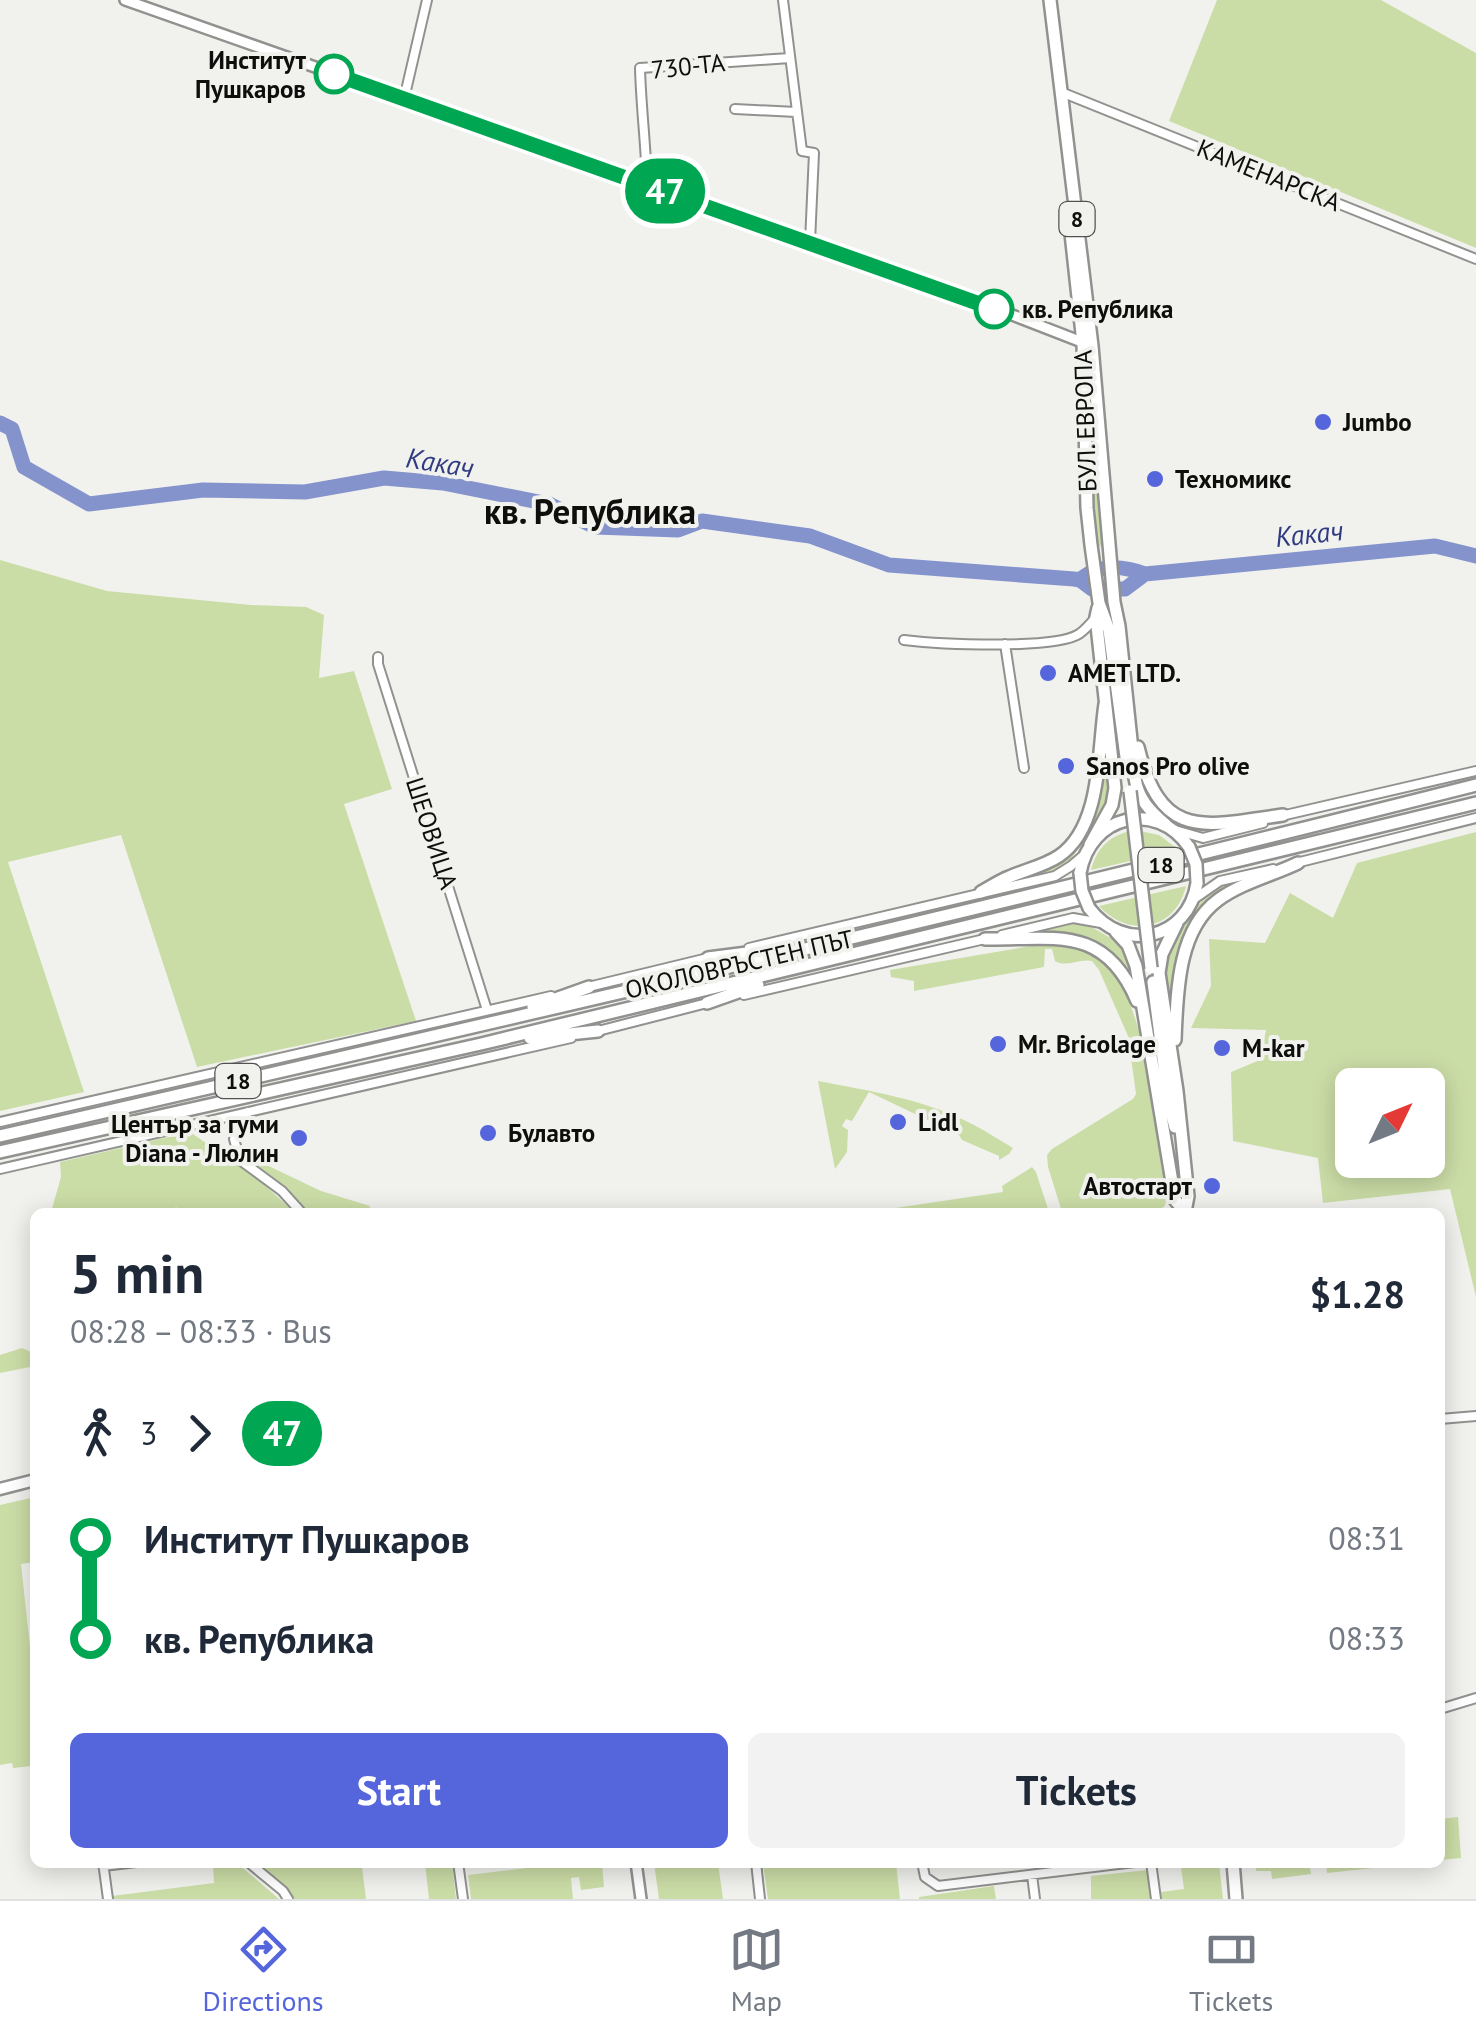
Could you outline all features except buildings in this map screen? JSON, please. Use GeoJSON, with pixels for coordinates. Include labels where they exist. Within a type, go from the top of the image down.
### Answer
{"type":"FeatureCollection","features":[{"type":"Feature","properties":{"kind":"main road","name":"БУЛ. ЕВРОПА"},"geometry":{"type":"LineString","coordinates":[[1047,0],[1061,92],[1137,792],[1152,813],[1169,827]]}},
{"type":"Feature","properties":{"kind":"main road","name":"БУЛ. ЕВРОПА"},"geometry":{"type":"LineString","coordinates":[[1047,0],[1088,344],[1087,508],[1114,796],[1088,849]]}},
{"type":"Feature","properties":{"kind":"main road","name":"БУЛ. ЕВРОПА"},"geometry":{"type":"LineString","coordinates":[[1114,602],[1109,630],[1169,1104]]}},
{"type":"Feature","properties":{"kind":"main road","name":"БУЛ. ЕВРОПА"},"geometry":{"type":"LineString","coordinates":[[1098,610],[1109,630]]}},
{"type":"Feature","properties":{"kind":"main road"},"geometry":{"type":"LineString","coordinates":[[981,892],[1059,856],[1077,838],[1092,798],[1106,704]]}},
{"type":"Feature","properties":{"kind":"main road","name":"8"},"geometry":{"type":"LineString","coordinates":[[1130,719],[1151,787],[1163,805],[1178,817],[1199,824],[1216,824],[1283,815]]}},
{"type":"Feature","properties":{"kind":"main road","name":"ОКОЛОВРЪСТЕН ПЪТ"},"geometry":{"type":"LineString","coordinates":[[0,1136],[1127,873],[1476,786]]}},
{"type":"Feature","properties":{"kind":"main road","name":"ОКОЛОВРЪСТЕН ПЪТ"},"geometry":{"type":"LineString","coordinates":[[0,1152],[481,1044],[1476,804]]}},
{"type":"Feature","properties":{"kind":"main road"},"geometry":{"type":"LineString","coordinates":[[1088,849],[1106,828],[1122,821],[1149,820],[1169,827],[1190,848],[1196,864],[1198,883],[1194,898],[1177,922],[1164,931],[1145,936],[1116,932]]}},
{"type":"Feature","properties":{"kind":"main road","name":"8"},"geometry":{"type":"LineString","coordinates":[[1088,849],[1080,873],[1082,891],[1089,908],[1116,932]]}},
{"type":"Feature","properties":{"kind":"main road"},"geometry":{"type":"LineString","coordinates":[[1174,1064],[1178,986],[1197,922],[1218,899],[1298,863]]}},
{"type":"Feature","properties":{"kind":"main road"},"geometry":{"type":"LineString","coordinates":[[1177,922],[1165,944],[1159,974],[1174,1064],[1188,1196],[1185,1208]]}},
{"type":"Feature","properties":{"kind":"main road"},"geometry":{"type":"LineString","coordinates":[[1116,932],[1132,952],[1176,1200],[1181,1208]]}},
{"type":"Feature","properties":{"kind":"main road"},"geometry":{"type":"LineString","coordinates":[[985,940],[1058,937],[1084,944],[1111,960],[1122,972],[1145,1020]]}},
{"type":"Feature","properties":{"kind":"main road"},"geometry":{"type":"LineString","coordinates":[[708,958],[830,942]]}},
{"type":"Feature","properties":{"kind":"main road"},"geometry":{"type":"LineString","coordinates":[[706,1002],[813,965]]}},
{"type":"Feature","properties":{"kind":"main road"},"geometry":{"type":"LineString","coordinates":[[477,1027],[589,987]]}},
{"type":"Feature","properties":{"kind":"main road"},"geometry":{"type":"LineString","coordinates":[[481,1044],[598,1031]]}},
{"type":"Feature","properties":{"kind":"main road"},"geometry":{"type":"LineString","coordinates":[[1169,1104],[1183,1155]]}},
{"type":"Feature","properties":{"kind":"main road"},"geometry":{"type":"LineString","coordinates":[[1167,1145],[1169,1104]]}},
{"type":"Feature","properties":{"kind":"main road"},"geometry":{"type":"LineString","coordinates":[[0,1488],[30,1481]]}},
{"type":"Feature","properties":{"kind":"main road"},"geometry":{"type":"LineString","coordinates":[[1233,1868],[1236,1899]]}},
{"type":"Feature","properties":{"kind":"street"},"geometry":{"type":"LineString","coordinates":[[125,0],[1088,344]]}},
{"type":"Feature","properties":{"kind":"street"},"geometry":{"type":"LineString","coordinates":[[404,99],[427,0]]}},
{"type":"Feature","properties":{"kind":"street"},"geometry":{"type":"LineString","coordinates":[[783,0],[802,151],[814,153],[810,242]]}},
{"type":"Feature","properties":{"kind":"street","name":"730-ТА"},"geometry":{"type":"LineString","coordinates":[[647,184],[640,68],[790,58]]}},
{"type":"Feature","properties":{"kind":"street","name":"КАМЕНАРСКА"},"geometry":{"type":"LineString","coordinates":[[1061,92],[1476,259]]}},
{"type":"Feature","properties":{"kind":"street"},"geometry":{"type":"LineString","coordinates":[[735,108],[796,112]]}},
{"type":"Feature","properties":{"kind":"street"},"geometry":{"type":"LineString","coordinates":[[1078,635],[1098,610]]}},
{"type":"Feature","properties":{"kind":"street"},"geometry":{"type":"LineString","coordinates":[[904,640],[948,645],[1004,644],[1078,635],[1101,649]]}},
{"type":"Feature","properties":{"kind":"street"},"geometry":{"type":"LineString","coordinates":[[1004,644],[1024,768]]}},
{"type":"Feature","properties":{"kind":"street","name":"ШЕОВИЦА"},"geometry":{"type":"LineString","coordinates":[[378,657],[487,1010]]}},
{"type":"Feature","properties":{"kind":"street","name":"8"},"geometry":{"type":"LineString","coordinates":[[1283,815],[1476,771]]}},
{"type":"Feature","properties":{"kind":"street"},"geometry":{"type":"LineString","coordinates":[[1169,827],[1203,838],[1283,815]]}},
{"type":"Feature","properties":{"kind":"street"},"geometry":{"type":"LineString","coordinates":[[1194,898],[1220,881],[1476,818]]}},
{"type":"Feature","properties":{"kind":"street","name":"ОКОЛОВРЪСТЕН ПЪТ"},"geometry":{"type":"LineString","coordinates":[[0,1122],[1055,876],[1072,866],[1088,849]]}},
{"type":"Feature","properties":{"kind":"street","name":"ОКОЛОВРЪСТЕН ПЪТ"},"geometry":{"type":"LineString","coordinates":[[0,1169],[1073,918],[1102,923]]}},
{"type":"Feature","properties":{"kind":"street"},"geometry":{"type":"LineString","coordinates":[[248,1112],[234,1139],[240,1160],[282,1191],[297,1208]]}},
{"type":"Feature","properties":{"kind":"street"},"geometry":{"type":"LineString","coordinates":[[1445,1419],[1476,1416]]}},
{"type":"Feature","properties":{"kind":"street"},"geometry":{"type":"LineString","coordinates":[[1445,1707],[1476,1698]]}},
{"type":"Feature","properties":{"kind":"street"},"geometry":{"type":"LineString","coordinates":[[104,1868],[108,1899]]}},
{"type":"Feature","properties":{"kind":"street"},"geometry":{"type":"LineString","coordinates":[[255,1868],[288,1899]]}},
{"type":"Feature","properties":{"kind":"street"},"geometry":{"type":"LineString","coordinates":[[459,1868],[463,1899]]}},
{"type":"Feature","properties":{"kind":"street"},"geometry":{"type":"LineString","coordinates":[[637,1868],[641,1899]]}},
{"type":"Feature","properties":{"kind":"street"},"geometry":{"type":"LineString","coordinates":[[757,1868],[760,1899]]}},
{"type":"Feature","properties":{"kind":"street"},"geometry":{"type":"LineString","coordinates":[[923,1868],[925,1876],[938,1886],[1032,1875],[1052,1868]]}},
{"type":"Feature","properties":{"kind":"street"},"geometry":{"type":"LineString","coordinates":[[1152,1868],[1156,1899]]}},
{"type":"Feature","properties":{"kind":"street"},"geometry":{"type":"LineString","coordinates":[[1032,1875],[1034,1899]]}},
{"type":"Feature","properties":{"kind":"green space"},"geometry":{"type":"Polygon","coordinates":[[[1217,0],[1381,0],[1476,53],[1476,248],[1169,121],[1217,0]]]}},
{"type":"Feature","properties":{"kind":"green space"},"geometry":{"type":"Polygon","coordinates":[[[1095,440],[1102,542],[1100,547],[1093,494],[1095,440]]]}},
{"type":"Feature","properties":{"kind":"green space"},"geometry":{"type":"Polygon","coordinates":[[[0,560],[107,591],[306,607],[324,615],[319,678],[354,671],[392,789],[344,804],[416,1021],[197,1067],[121,835],[8,862],[84,1092],[0,1111],[0,560]]]}},
{"type":"Feature","properties":{"kind":"green space"},"geometry":{"type":"Polygon","coordinates":[[[1104,741],[1111,789],[1108,806],[1069,862],[1051,872],[1011,881],[1083,837],[1104,741]]]}},
{"type":"Feature","properties":{"kind":"green space"},"geometry":{"type":"Polygon","coordinates":[[[1135,830],[1159,835],[1179,850],[1091,870],[1106,843],[1135,830]]]}},
{"type":"Feature","properties":{"kind":"green space"},"geometry":{"type":"Polygon","coordinates":[[[1476,832],[1476,1297],[1450,1189],[1323,1203],[1318,1158],[1233,1141],[1231,1072],[1260,1060],[1266,1030],[1191,1028],[1211,986],[1209,939],[1265,943],[1290,893],[1333,918],[1357,863],[1476,832]]]}},
{"type":"Feature","properties":{"kind":"green space"},"geometry":{"type":"Polygon","coordinates":[[[1261,874],[1198,914],[1171,1016],[1163,969],[1183,926],[1215,888],[1261,874]]]}},
{"type":"Feature","properties":{"kind":"green space"},"geometry":{"type":"Polygon","coordinates":[[[1186,886],[1172,912],[1150,925],[1124,923],[1099,906],[1186,886]]]}},
{"type":"Feature","properties":{"kind":"green space"},"geometry":{"type":"Polygon","coordinates":[[[1081,921],[1127,951],[1136,984],[1080,939],[1060,934],[1019,934],[1081,921]]]}},
{"type":"Feature","properties":{"kind":"green space"},"geometry":{"type":"Polygon","coordinates":[[[1043,944],[1090,954],[1106,965],[1125,992],[1143,1048],[1168,1198],[1164,1207],[1061,1208],[1048,1167],[1047,1155],[1052,1149],[1136,1094],[1128,1036],[1092,961],[1059,963],[1052,949],[1045,949],[1044,967],[914,991],[914,981],[891,977],[890,970],[1043,944]]]}},
{"type":"Feature","properties":{"kind":"green space"},"geometry":{"type":"Polygon","coordinates":[[[818,1081],[896,1097],[935,1108],[1013,1148],[999,1160],[999,1156],[962,1140],[959,1135],[869,1092],[852,1121],[846,1119],[842,1126],[848,1130],[847,1152],[835,1169],[818,1081]]]}},
{"type":"Feature","properties":{"kind":"green space"},"geometry":{"type":"Polygon","coordinates":[[[190,1132],[257,1178],[290,1208],[52,1208],[61,1177],[60,1162],[190,1132]]]}},
{"type":"Feature","properties":{"kind":"green space"},"geometry":{"type":"Polygon","coordinates":[[[246,1158],[370,1208],[303,1208],[289,1191],[246,1158]]]}},
{"type":"Feature","properties":{"kind":"green space"},"geometry":{"type":"Polygon","coordinates":[[[1032,1167],[1048,1208],[895,1208],[1003,1192],[1002,1186],[1032,1167]]]}},
{"type":"Feature","properties":{"kind":"green space"},"geometry":{"type":"Polygon","coordinates":[[[22,1348],[29,1351],[30,1367],[0,1373],[0,1355],[22,1348]]]}},
{"type":"Feature","properties":{"kind":"green space"},"geometry":{"type":"Polygon","coordinates":[[[30,1498],[30,1563],[21,1564],[30,1647],[30,1766],[13,1768],[12,1763],[0,1765],[0,1505],[30,1498]]]}},
{"type":"Feature","properties":{"kind":"green space"},"geometry":{"type":"Polygon","coordinates":[[[1458,1817],[1461,1858],[1445,1860],[1445,1818],[1458,1817]]]}},
{"type":"Feature","properties":{"kind":"green space"},"geometry":{"type":"Polygon","coordinates":[[[213,1868],[242,1868],[279,1899],[112,1899],[112,1896],[214,1883],[213,1868]]]}},
{"type":"Feature","properties":{"kind":"green space"},"geometry":{"type":"Polygon","coordinates":[[[262,1868],[362,1868],[366,1899],[294,1899],[262,1868]]]}},
{"type":"Feature","properties":{"kind":"green space"},"geometry":{"type":"Polygon","coordinates":[[[426,1868],[453,1868],[456,1899],[429,1899],[426,1868]]]}},
{"type":"Feature","properties":{"kind":"green space"},"geometry":{"type":"Polygon","coordinates":[[[526,1868],[602,1868],[604,1887],[581,1890],[579,1877],[571,1878],[573,1899],[471,1899],[468,1875],[526,1868]]]}},
{"type":"Feature","properties":{"kind":"green space"},"geometry":{"type":"Polygon","coordinates":[[[655,1868],[719,1868],[723,1899],[659,1899],[655,1868]]]}},
{"type":"Feature","properties":{"kind":"green space"},"geometry":{"type":"Polygon","coordinates":[[[764,1868],[897,1868],[900,1899],[768,1899],[764,1868]]]}},
{"type":"Feature","properties":{"kind":"green space"},"geometry":{"type":"Polygon","coordinates":[[[1181,1868],[1220,1868],[1223,1899],[1162,1899],[1161,1892],[1184,1889],[1181,1868]]]}},
{"type":"Feature","properties":{"kind":"green space"},"geometry":{"type":"Polygon","coordinates":[[[1310,1868],[1311,1874],[1272,1879],[1271,1871],[1256,1871],[1310,1868]]]}},
{"type":"Feature","properties":{"kind":"green space"},"geometry":{"type":"Polygon","coordinates":[[[1327,1868],[1373,1868],[1327,1873],[1327,1868]]]}},
{"type":"Feature","properties":{"kind":"green space"},"geometry":{"type":"Polygon","coordinates":[[[1148,1870],[1152,1899],[1091,1899],[1091,1876],[1148,1870]]]}},
{"type":"Feature","properties":{"kind":"green space"},"geometry":{"type":"Polygon","coordinates":[[[994,1886],[996,1899],[919,1899],[919,1897],[994,1886]]]}},
{"type":"Feature","properties":{"kind":"waterway","name":"Какач"},"geometry":{"type":"LineString","coordinates":[[0,423],[12,429],[24,467],[89,504],[203,490],[305,492],[384,478],[443,483],[549,504],[595,527],[678,530],[702,521],[810,536],[889,565],[1074,579],[1092,589],[1125,589],[1145,574]]}},
{"type":"Feature","properties":{"kind":"waterway","name":"Какач"},"geometry":{"type":"LineString","coordinates":[[1082,578],[1104,568],[1145,574],[1435,546],[1476,556]]}},
{"type":"Feature","properties":{"kind":"bus line","name":"47"},"geometry":{"type":"LineString","coordinates":[[334,74],[994,309]]}},
{"type":"Feature","properties":{"kind":"place","name":"Институт Пушкаров"},"geometry":{"type":"Point","coordinates":[334,74]}},
{"type":"Feature","properties":{"kind":"place","name":"кв. Република"},"geometry":{"type":"Point","coordinates":[994,309]}},
{"type":"Feature","properties":{"kind":"place","name":"Jumbo"},"geometry":{"type":"Point","coordinates":[1323,422]}},
{"type":"Feature","properties":{"kind":"place","name":"Техномикс"},"geometry":{"type":"Point","coordinates":[1155,479]}},
{"type":"Feature","properties":{"kind":"place","name":"AMET LTD."},"geometry":{"type":"Point","coordinates":[1048,673]}},
{"type":"Feature","properties":{"kind":"place","name":"Sanos Pro olive"},"geometry":{"type":"Point","coordinates":[1066,766]}},
{"type":"Feature","properties":{"kind":"place","name":"Mr. Bricolage"},"geometry":{"type":"Point","coordinates":[998,1044]}},
{"type":"Feature","properties":{"kind":"place","name":"M-kar"},"geometry":{"type":"Point","coordinates":[1222,1048]}},
{"type":"Feature","properties":{"kind":"place","name":"Lidl"},"geometry":{"type":"Point","coordinates":[898,1122]}},
{"type":"Feature","properties":{"kind":"place","name":"Булавто"},"geometry":{"type":"Point","coordinates":[488,1133]}},
{"type":"Feature","properties":{"kind":"place","name":"Център за гуми Diana - Люлин"},"geometry":{"type":"Point","coordinates":[299,1138]}},
{"type":"Feature","properties":{"kind":"place","name":"Автостарт"},"geometry":{"type":"Point","coordinates":[1212,1186]}},
{"type":"Feature","properties":{"kind":"district","name":"кв. Република"},"geometry":{"type":"Point","coordinates":[590,511]}}]}
